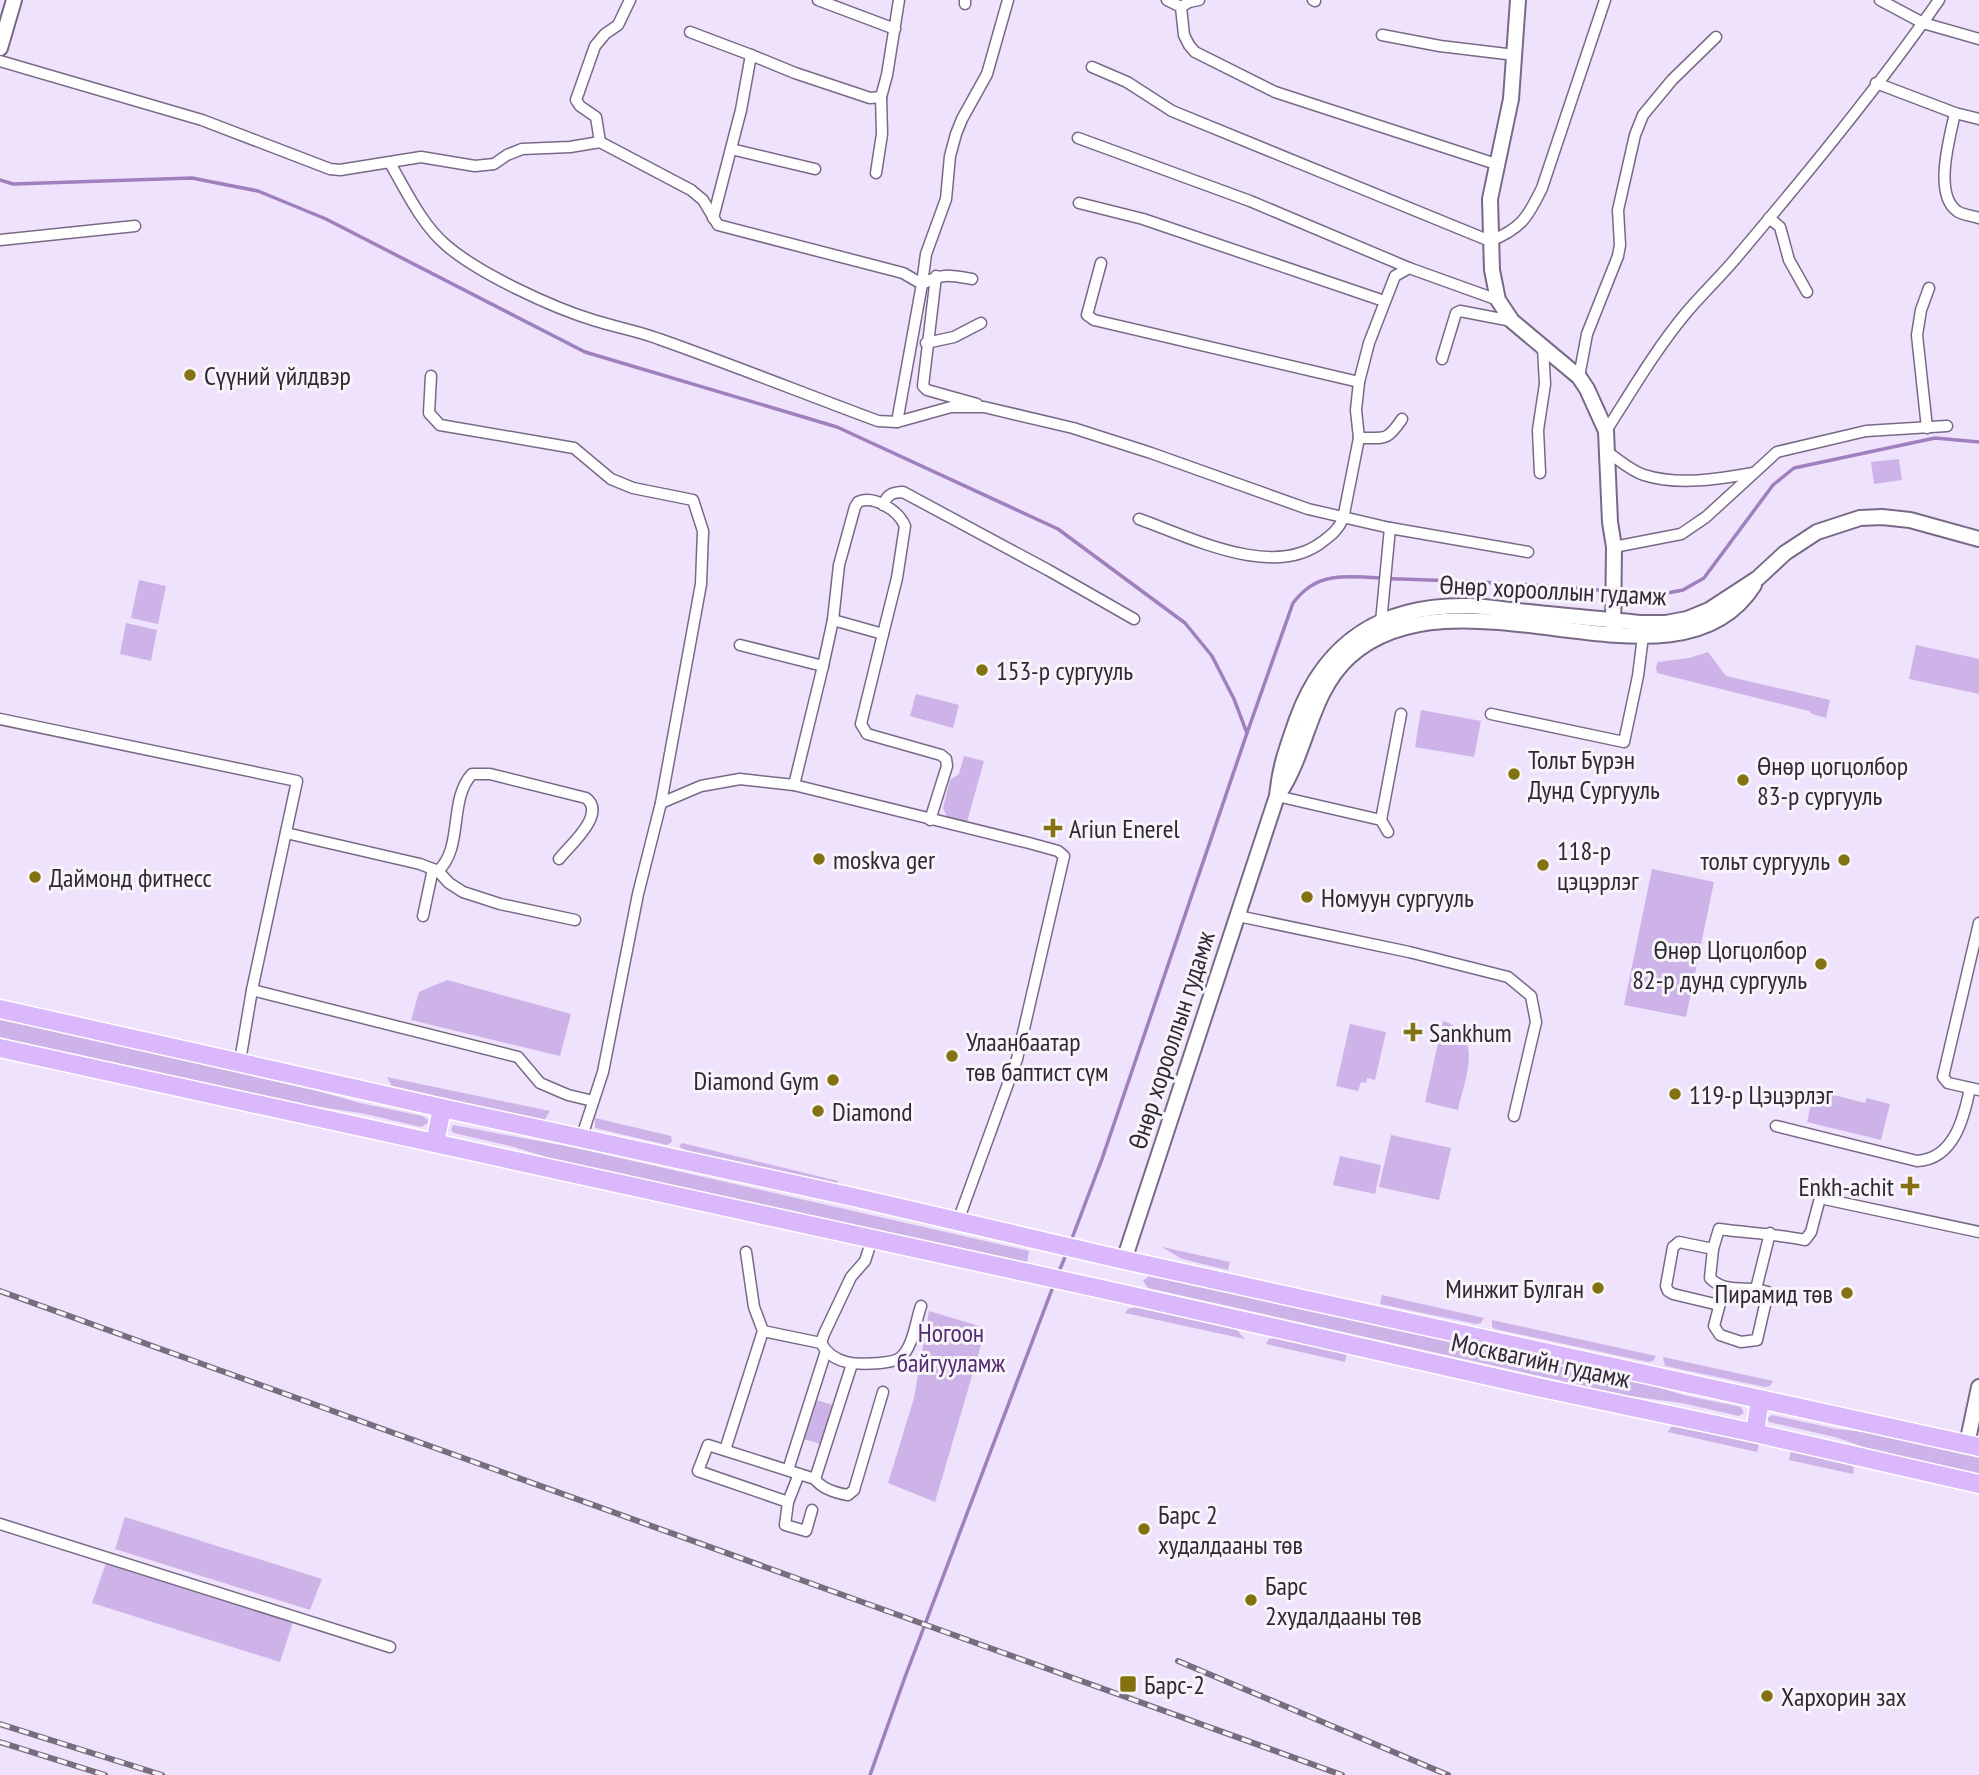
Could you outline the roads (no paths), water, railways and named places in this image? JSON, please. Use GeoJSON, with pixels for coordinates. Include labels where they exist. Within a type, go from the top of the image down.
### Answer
{"type":"FeatureCollection","features":[{"type":"Feature","properties":{"kind":"highway","name":"Москвагийн гудамж"},"geometry":{"type":"LineString","coordinates":[[0,1009],[1105,1256],[1973,1446]]}},
{"type":"Feature","properties":{"kind":"highway","name":"Москвагийн гудамж"},"geometry":{"type":"LineString","coordinates":[[0,1048],[1027,1272],[1979,1485]]}},
{"type":"Feature","properties":{"kind":"highway"},"geometry":{"type":"LineString","coordinates":[[435,1143],[442,1108]]}},
{"type":"Feature","properties":{"kind":"highway"},"geometry":{"type":"LineString","coordinates":[[1755,1433],[1760,1399]]}},
{"type":"Feature","properties":{"kind":"main road"},"geometry":{"type":"LineString","coordinates":[[0,48],[14,0]]}},
{"type":"Feature","properties":{"kind":"main road"},"geometry":{"type":"LineString","coordinates":[[1518,0],[1516,55],[1509,108],[1490,199],[1490,241],[1498,300],[1512,321],[1579,377],[1606,431],[1609,522],[1614,547],[1613,620]]}},
{"type":"Feature","properties":{"kind":"main road","name":"Өнөр хорооллын гудамж"},"geometry":{"type":"LineString","coordinates":[[1278,796],[1280,765],[1311,685],[1341,647],[1381,622],[1405,612],[1470,606],[1666,623],[1687,619],[1709,610],[1758,578],[1785,553],[1817,532],[1860,518],[1910,520],[1979,539]]}},
{"type":"Feature","properties":{"kind":"main road","name":"Өнөр хорооллын гудамж"},"geometry":{"type":"LineString","coordinates":[[1125,1260],[1278,796],[1293,772],[1314,709],[1330,680],[1350,657],[1381,636],[1409,625],[1436,621],[1613,620],[1643,636],[1690,632],[1716,622],[1731,611],[1750,592],[1758,578]]}},
{"type":"Feature","properties":{"kind":"main road"},"geometry":{"type":"LineString","coordinates":[[1973,1446],[1979,1387]]}},
{"type":"Feature","properties":{"kind":"street"},"geometry":{"type":"LineString","coordinates":[[600,142],[596,117],[576,100],[595,46],[605,34],[618,25],[630,0]]}},
{"type":"Feature","properties":{"kind":"street"},"geometry":{"type":"LineString","coordinates":[[818,0],[895,29]]}},
{"type":"Feature","properties":{"kind":"street"},"geometry":{"type":"LineString","coordinates":[[876,173],[882,134],[881,97],[899,0]]}},
{"type":"Feature","properties":{"kind":"street"},"geometry":{"type":"LineString","coordinates":[[897,422],[926,254],[946,199],[950,156],[956,134],[987,74],[1008,0]]}},
{"type":"Feature","properties":{"kind":"street"},"geometry":{"type":"LineString","coordinates":[[1167,0],[1181,7]]}},
{"type":"Feature","properties":{"kind":"street"},"geometry":{"type":"LineString","coordinates":[[1181,7],[1199,0]]}},
{"type":"Feature","properties":{"kind":"street"},"geometry":{"type":"LineString","coordinates":[[1092,67],[1127,82],[1172,111],[1490,241],[1520,225],[1530,213],[1542,188],[1605,0]]}},
{"type":"Feature","properties":{"kind":"street"},"geometry":{"type":"LineString","coordinates":[[1880,0],[1923,23],[1979,39]]}},
{"type":"Feature","properties":{"kind":"street"},"geometry":{"type":"LineString","coordinates":[[1606,431],[1685,314],[1769,218],[1940,0]]}},
{"type":"Feature","properties":{"kind":"street"},"geometry":{"type":"LineString","coordinates":[[1181,7],[1184,35],[1195,52],[1275,92],[1496,164]]}},
{"type":"Feature","properties":{"kind":"street"},"geometry":{"type":"LineString","coordinates":[[690,32],[795,74],[870,98],[881,97]]}},
{"type":"Feature","properties":{"kind":"street"},"geometry":{"type":"LineString","coordinates":[[1382,35],[1440,46],[1516,55]]}},
{"type":"Feature","properties":{"kind":"street"},"geometry":{"type":"LineString","coordinates":[[1579,377],[1587,334],[1618,256],[1618,210],[1635,135],[1654,99],[1716,37]]}},
{"type":"Feature","properties":{"kind":"street"},"geometry":{"type":"LineString","coordinates":[[713,218],[732,149],[751,55]]}},
{"type":"Feature","properties":{"kind":"street"},"geometry":{"type":"LineString","coordinates":[[0,61],[202,120],[330,169],[340,170],[421,157],[475,166],[494,164],[522,149],[570,147],[600,142],[691,190],[703,200],[718,225],[904,273],[922,284]]}},
{"type":"Feature","properties":{"kind":"street"},"geometry":{"type":"LineString","coordinates":[[1876,83],[1955,113],[1979,119]]}},
{"type":"Feature","properties":{"kind":"street"},"geometry":{"type":"LineString","coordinates":[[1955,113],[1944,162],[1946,190],[1950,202],[1958,212],[1979,218]]}},
{"type":"Feature","properties":{"kind":"street"},"geometry":{"type":"LineString","coordinates":[[1078,138],[1250,201],[1409,268],[1498,300]]}},
{"type":"Feature","properties":{"kind":"street"},"geometry":{"type":"LineString","coordinates":[[732,149],[815,169]]}},
{"type":"Feature","properties":{"kind":"street"},"geometry":{"type":"LineString","coordinates":[[390,163],[433,231],[447,246],[480,268],[553,305],[594,321],[639,331],[878,421],[897,422],[951,407],[984,407]]}},
{"type":"Feature","properties":{"kind":"street"},"geometry":{"type":"LineString","coordinates":[[1079,203],[1155,223],[1384,301]]}},
{"type":"Feature","properties":{"kind":"street"},"geometry":{"type":"LineString","coordinates":[[1769,218],[1780,227],[1789,260],[1807,292]]}},
{"type":"Feature","properties":{"kind":"street"},"geometry":{"type":"LineString","coordinates":[[0,240],[135,226]]}},
{"type":"Feature","properties":{"kind":"street"},"geometry":{"type":"LineString","coordinates":[[1101,263],[1087,315],[1094,320],[1359,382]]}},
{"type":"Feature","properties":{"kind":"street"},"geometry":{"type":"LineString","coordinates":[[1139,519],[1237,554],[1269,557],[1292,556],[1316,547],[1339,529],[1359,438],[1356,410],[1359,382],[1369,343],[1395,276],[1409,268]]}},
{"type":"Feature","properties":{"kind":"street"},"geometry":{"type":"LineString","coordinates":[[922,284],[936,276],[972,279]]}},
{"type":"Feature","properties":{"kind":"street"},"geometry":{"type":"LineString","coordinates":[[936,276],[926,343],[923,386],[927,390],[1099,436],[1307,509],[1343,519],[1528,552]]}},
{"type":"Feature","properties":{"kind":"street"},"geometry":{"type":"LineString","coordinates":[[1927,428],[1917,335],[1929,288]]}},
{"type":"Feature","properties":{"kind":"street"},"geometry":{"type":"LineString","coordinates":[[1441,359],[1456,313],[1460,311],[1512,321]]}},
{"type":"Feature","properties":{"kind":"street"},"geometry":{"type":"LineString","coordinates":[[926,343],[954,337],[981,323]]}},
{"type":"Feature","properties":{"kind":"street"},"geometry":{"type":"LineString","coordinates":[[1540,473],[1538,430],[1545,384],[1543,347]]}},
{"type":"Feature","properties":{"kind":"street"},"geometry":{"type":"LineString","coordinates":[[431,376],[429,413],[440,425],[574,448],[611,478],[633,488],[693,500],[703,531],[701,584],[661,803],[638,894],[603,1072],[582,1139]]}},
{"type":"Feature","properties":{"kind":"street"},"geometry":{"type":"LineString","coordinates":[[1359,438],[1383,438],[1391,435],[1402,419]]}},
{"type":"Feature","properties":{"kind":"street"},"geometry":{"type":"LineString","coordinates":[[1614,547],[1681,534],[1706,517],[1777,452],[1866,431],[1947,426]]}},
{"type":"Feature","properties":{"kind":"street"},"geometry":{"type":"LineString","coordinates":[[1607,452],[1643,475],[1675,479],[1719,479],[1754,473]]}},
{"type":"Feature","properties":{"kind":"street"},"geometry":{"type":"LineString","coordinates":[[883,505],[891,493],[903,492],[1134,620]]}},
{"type":"Feature","properties":{"kind":"street"},"geometry":{"type":"LineString","coordinates":[[794,785],[833,620],[839,565],[858,502],[870,499],[902,519],[905,526],[897,578],[862,724],[863,730],[867,734],[941,755],[946,759],[947,766],[930,820]]}},
{"type":"Feature","properties":{"kind":"street"},"geometry":{"type":"LineString","coordinates":[[1381,622],[1390,528]]}},
{"type":"Feature","properties":{"kind":"street"},"geometry":{"type":"LineString","coordinates":[[833,620],[883,634]]}},
{"type":"Feature","properties":{"kind":"street"},"geometry":{"type":"LineString","coordinates":[[1491,714],[1624,742],[1638,676],[1643,636]]}},
{"type":"Feature","properties":{"kind":"street"},"geometry":{"type":"LineString","coordinates":[[740,645],[823,666]]}},
{"type":"Feature","properties":{"kind":"street"},"geometry":{"type":"LineString","coordinates":[[1388,831],[1381,820],[1401,714]]}},
{"type":"Feature","properties":{"kind":"street"},"geometry":{"type":"LineString","coordinates":[[0,719],[298,781],[251,989],[240,1061]]}},
{"type":"Feature","properties":{"kind":"street"},"geometry":{"type":"LineString","coordinates":[[423,916],[436,870],[449,856],[463,788],[472,774],[490,774],[586,798],[592,802],[593,808],[587,827],[559,859]]}},
{"type":"Feature","properties":{"kind":"street"},"geometry":{"type":"LineString","coordinates":[[661,803],[701,786],[740,779],[794,785],[1029,843],[1058,851],[1063,856],[1017,1059],[958,1221]]}},
{"type":"Feature","properties":{"kind":"street"},"geometry":{"type":"LineString","coordinates":[[1278,796],[1381,820]]}},
{"type":"Feature","properties":{"kind":"street"},"geometry":{"type":"LineString","coordinates":[[286,833],[420,864],[436,870],[463,892],[500,904],[575,920]]}},
{"type":"Feature","properties":{"kind":"street"},"geometry":{"type":"LineString","coordinates":[[1238,916],[1409,952],[1508,977],[1531,996],[1536,1022],[1514,1116]]}},
{"type":"Feature","properties":{"kind":"street"},"geometry":{"type":"LineString","coordinates":[[1776,1126],[1917,1161],[1927,1160],[1941,1153],[1963,1122],[1975,1089],[1948,1083],[1942,1077],[1979,923]]}},
{"type":"Feature","properties":{"kind":"street"},"geometry":{"type":"LineString","coordinates":[[251,989],[518,1057],[540,1083],[568,1095],[593,1101]]}},
{"type":"Feature","properties":{"kind":"street"},"geometry":{"type":"LineString","coordinates":[[1724,1288],[1714,1326],[1720,1335],[1741,1342],[1758,1340],[1768,1292],[1724,1288],[1710,1278],[1718,1229],[1760,1235],[1770,1233],[1805,1240],[1811,1232],[1820,1198],[1979,1232]]}},
{"type":"Feature","properties":{"kind":"street"},"geometry":{"type":"LineString","coordinates":[[1756,1289],[1770,1233]]}},
{"type":"Feature","properties":{"kind":"street"},"geometry":{"type":"LineString","coordinates":[[812,1510],[807,1530],[784,1523],[793,1472],[823,1347],[843,1293],[851,1277],[865,1261],[872,1239]]}},
{"type":"Feature","properties":{"kind":"street"},"geometry":{"type":"LineString","coordinates":[[1713,1249],[1676,1243],[1666,1286],[1673,1294],[1719,1305]]}},
{"type":"Feature","properties":{"kind":"street"},"geometry":{"type":"LineString","coordinates":[[725,1450],[762,1331],[754,1307],[746,1252]]}},
{"type":"Feature","properties":{"kind":"street"},"geometry":{"type":"LineString","coordinates":[[762,1331],[823,1347],[834,1358],[852,1364],[892,1361],[901,1358],[908,1346],[921,1306]]}},
{"type":"Feature","properties":{"kind":"street"},"geometry":{"type":"LineString","coordinates":[[815,1479],[852,1364]]}},
{"type":"Feature","properties":{"kind":"street"},"geometry":{"type":"LineString","coordinates":[[788,1502],[699,1473],[706,1445],[815,1479],[820,1486],[848,1495],[854,1490],[884,1392]]}},
{"type":"Feature","properties":{"kind":"street"},"geometry":{"type":"LineString","coordinates":[[0,1524],[390,1647]]}},
{"type":"Feature","properties":{"kind":"waterway"},"geometry":{"type":"LineString","coordinates":[[0,180],[13,184],[192,178],[258,191],[326,219],[585,352],[837,427],[1058,529],[1185,623],[1212,656],[1234,699],[1247,733],[1102,1159],[1071,1241]]}},
{"type":"Feature","properties":{"kind":"waterway"},"geometry":{"type":"LineString","coordinates":[[1618,592],[1652,596],[1683,590],[1704,578],[1773,485],[1794,468],[1935,438],[1979,442]]}},
{"type":"Feature","properties":{"kind":"waterway"},"geometry":{"type":"LineString","coordinates":[[1247,733],[1293,603],[1320,581],[1358,577],[1610,591]]}},
{"type":"Feature","properties":{"kind":"waterway"},"geometry":{"type":"LineString","coordinates":[[1058,1274],[1067,1252]]}},
{"type":"Feature","properties":{"kind":"waterway"},"geometry":{"type":"LineString","coordinates":[[870,1775],[1054,1284]]}},
{"type":"Feature","properties":{"kind":"railway"},"geometry":{"type":"LineString","coordinates":[[0,1291],[1342,1775]]}},
{"type":"Feature","properties":{"kind":"railway"},"geometry":{"type":"LineString","coordinates":[[1178,1661],[1448,1775]]}},
{"type":"Feature","properties":{"kind":"railway"},"geometry":{"type":"LineString","coordinates":[[0,1724],[162,1775]]}},
{"type":"Feature","properties":{"kind":"railway"},"geometry":{"type":"LineString","coordinates":[[0,1742],[105,1775]]}},
{"type":"Feature","properties":{"kind":"place","name":"Сүүний үйлдвэр"},"geometry":{"type":"Point","coordinates":[190,375]}},
{"type":"Feature","properties":{"kind":"place","name":"153-р сургууль"},"geometry":{"type":"Point","coordinates":[982,670]}},
{"type":"Feature","properties":{"kind":"place","name":"Тольт Бүрэн Дунд Сургууль"},"geometry":{"type":"Point","coordinates":[1514,774]}},
{"type":"Feature","properties":{"kind":"place","name":"Өнөр цогцолбор 83-р сургууль"},"geometry":{"type":"Point","coordinates":[1743,780]}},
{"type":"Feature","properties":{"kind":"place","name":"Ariun Enerel"},"geometry":{"type":"Point","coordinates":[1053,828]}},
{"type":"Feature","properties":{"kind":"place","name":"moskva ger"},"geometry":{"type":"Point","coordinates":[819,859]}},
{"type":"Feature","properties":{"kind":"place","name":"тольт сургууль"},"geometry":{"type":"Point","coordinates":[1844,860]}},
{"type":"Feature","properties":{"kind":"place","name":"118-р цэцэрлэг"},"geometry":{"type":"Point","coordinates":[1543,865]}},
{"type":"Feature","properties":{"kind":"place","name":"Даймонд фитнесс"},"geometry":{"type":"Point","coordinates":[35,877]}},
{"type":"Feature","properties":{"kind":"place","name":"Номуун сургууль"},"geometry":{"type":"Point","coordinates":[1307,897]}},
{"type":"Feature","properties":{"kind":"place","name":"Өнөр Цогцолбор 82-р дунд сургууль"},"geometry":{"type":"Point","coordinates":[1821,964]}},
{"type":"Feature","properties":{"kind":"place","name":"Sankhum"},"geometry":{"type":"Point","coordinates":[1413,1032]}},
{"type":"Feature","properties":{"kind":"place","name":"Улаанбаатар төв баптист сүм"},"geometry":{"type":"Point","coordinates":[952,1056]}},
{"type":"Feature","properties":{"kind":"place","name":"Diamond Gym"},"geometry":{"type":"Point","coordinates":[833,1080]}},
{"type":"Feature","properties":{"kind":"place","name":"119-р Цэцэрлэг"},"geometry":{"type":"Point","coordinates":[1675,1094]}},
{"type":"Feature","properties":{"kind":"place","name":"Diamond"},"geometry":{"type":"Point","coordinates":[818,1111]}},
{"type":"Feature","properties":{"kind":"place","name":"Enkh-achit"},"geometry":{"type":"Point","coordinates":[1910,1186]}},
{"type":"Feature","properties":{"kind":"place","name":"Минжит Булган"},"geometry":{"type":"Point","coordinates":[1598,1288]}},
{"type":"Feature","properties":{"kind":"place","name":"Пирамид төв"},"geometry":{"type":"Point","coordinates":[1847,1293]}},
{"type":"Feature","properties":{"kind":"place","name":"Барс 2 худалдааны төв"},"geometry":{"type":"Point","coordinates":[1144,1529]}},
{"type":"Feature","properties":{"kind":"place","name":"Барс 2худалдааны төв"},"geometry":{"type":"Point","coordinates":[1251,1600]}},
{"type":"Feature","properties":{"kind":"place","name":"Барс-2"},"geometry":{"type":"Point","coordinates":[1128,1684]}},
{"type":"Feature","properties":{"kind":"place","name":"Хархорин зах"},"geometry":{"type":"Point","coordinates":[1767,1696]}},
{"type":"Feature","properties":{"kind":"park label","name":"Ногоон байгууламж"},"geometry":{"type":"Point","coordinates":[951,1347]}}]}
